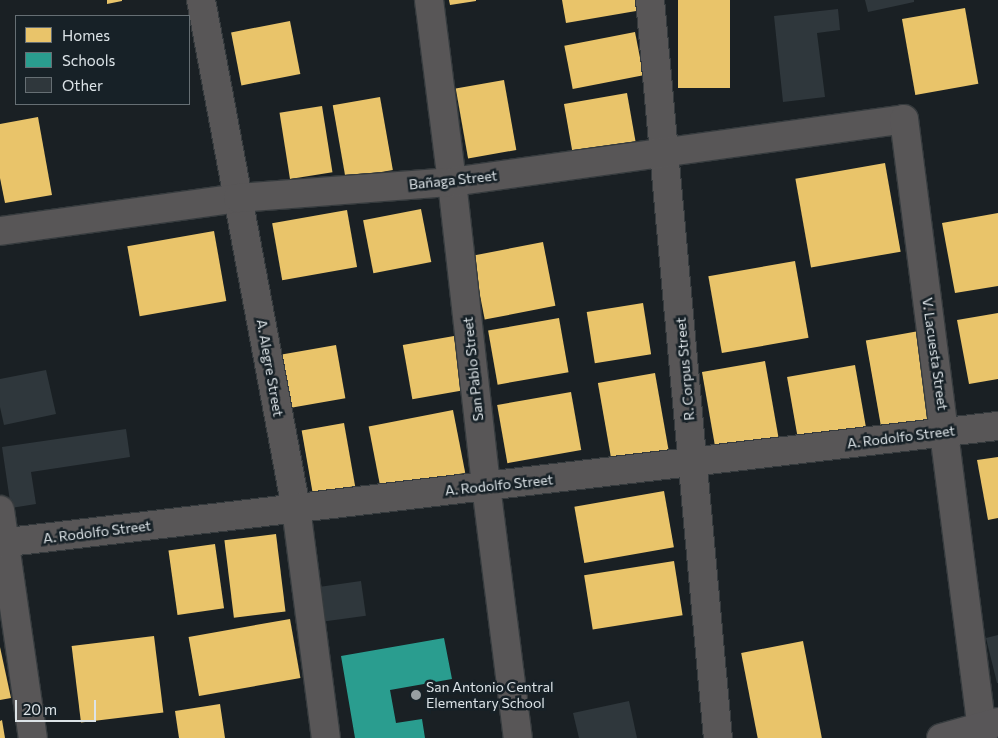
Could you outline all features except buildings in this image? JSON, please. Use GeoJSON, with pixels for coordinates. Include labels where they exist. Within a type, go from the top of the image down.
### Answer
{"type":"FeatureCollection","features":[{"type":"Feature","properties":{"kind":"main road"},"geometry":{"type":"LineString","coordinates":[[941,738],[987,729]]}},
{"type":"Feature","properties":{"kind":"street","name":"A. Alegre Street"},"geometry":{"type":"LineString","coordinates":[[201,0],[296,508],[326,738]]}},
{"type":"Feature","properties":{"kind":"street","name":"San Pablo Street"},"geometry":{"type":"LineString","coordinates":[[428,0],[452,182],[486,486],[518,738]]}},
{"type":"Feature","properties":{"kind":"street","name":"R. Corpus Street"},"geometry":{"type":"LineString","coordinates":[[650,0],[718,738]]}},
{"type":"Feature","properties":{"kind":"street","name":"Bañaga Street"},"geometry":{"type":"LineString","coordinates":[[0,231],[238,198],[452,182],[904,119]]}},
{"type":"Feature","properties":{"kind":"street","name":"V. Lacuesta Street"},"geometry":{"type":"LineString","coordinates":[[904,119],[987,729]]}},
{"type":"Feature","properties":{"kind":"street","name":"A. Rodolfo Street"},"geometry":{"type":"LineString","coordinates":[[2,543],[998,426]]}},
{"type":"Feature","properties":{"kind":"street"},"geometry":{"type":"LineString","coordinates":[[0,510],[2,543],[33,738]]}},
{"type":"Feature","properties":{"kind":"place","name":"San Antonio Central Elementary School"},"geometry":{"type":"Point","coordinates":[416,695]}}]}
